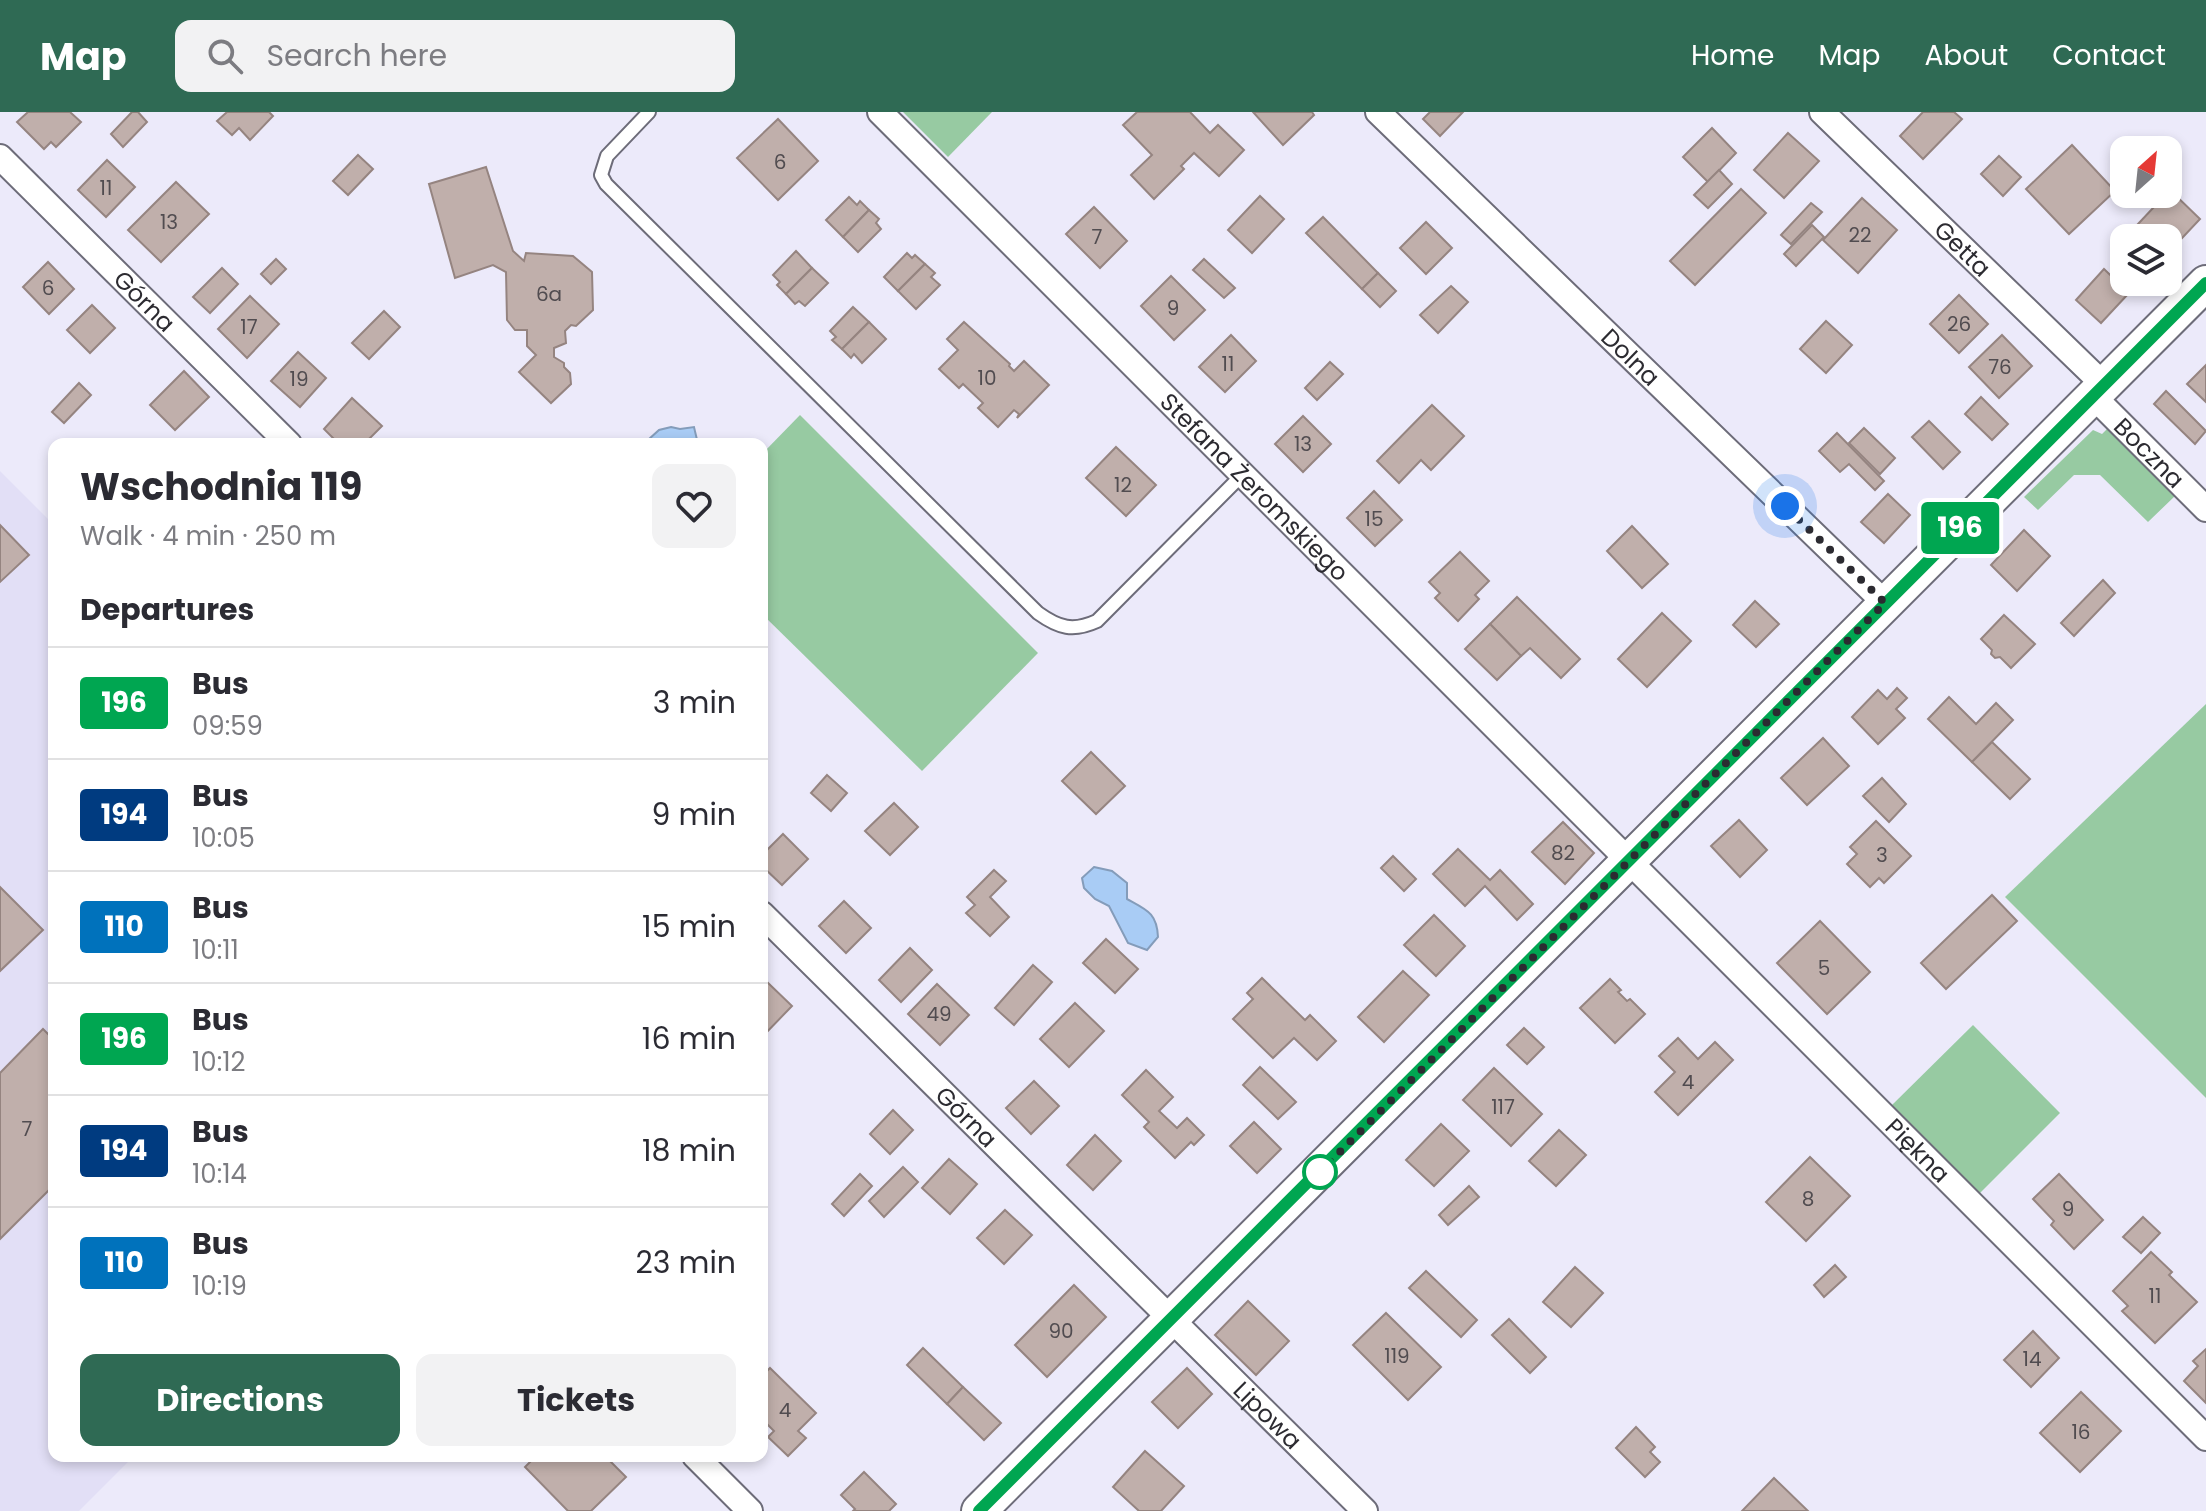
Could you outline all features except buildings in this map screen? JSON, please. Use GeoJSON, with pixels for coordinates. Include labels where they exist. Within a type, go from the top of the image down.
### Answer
{"type":"FeatureCollection","features":[{"type":"Feature","properties":{"kind":"street","name":"Stefana Żeromskiego"},"geometry":{"type":"LineString","coordinates":[[880,112],[1631,861]]}},
{"type":"Feature","properties":{"kind":"street","name":"Dolna"},"geometry":{"type":"LineString","coordinates":[[1378,112],[1885,603]]}},
{"type":"Feature","properties":{"kind":"street","name":"Getta"},"geometry":{"type":"LineString","coordinates":[[1822,112],[2099,390]]}},
{"type":"Feature","properties":{"kind":"street","name":"Górna"},"geometry":{"type":"LineString","coordinates":[[0,157],[283,438]]}},
{"type":"Feature","properties":{"kind":"street"},"geometry":{"type":"LineString","coordinates":[[979,1511],[2206,283]]}},
{"type":"Feature","properties":{"kind":"street","name":"Boczna"},"geometry":{"type":"LineString","coordinates":[[2099,390],[2206,509]]}},
{"type":"Feature","properties":{"kind":"street","name":"Piękna"},"geometry":{"type":"LineString","coordinates":[[1631,861],[2206,1438]]}},
{"type":"Feature","properties":{"kind":"street","name":"Górna"},"geometry":{"type":"LineString","coordinates":[[768,920],[1171,1320]]}},
{"type":"Feature","properties":{"kind":"street","name":"Lipowa"},"geometry":{"type":"LineString","coordinates":[[1171,1320],[1365,1511]]}},
{"type":"Feature","properties":{"kind":"street"},"geometry":{"type":"LineString","coordinates":[[701,1462],[750,1511]]}},
{"type":"Feature","properties":{"kind":"lane"},"geometry":{"type":"LineString","coordinates":[[649,112],[607,156],[601,175],[606,184],[1027,602],[1051,622],[1068,629],[1082,628],[1097,621],[1243,474]]}},
{"type":"Feature","properties":{"kind":"shaded area"},"geometry":{"type":"Polygon","coordinates":[[[0,471],[48,519],[48,1462],[128,1462],[79,1511],[0,1511],[0,471]]]}},
{"type":"Feature","properties":{"kind":"green space"},"geometry":{"type":"Polygon","coordinates":[[[903,112],[992,112],[948,157],[903,112]]]}},
{"type":"Feature","properties":{"kind":"green space"},"geometry":{"type":"Polygon","coordinates":[[[800,415],[1038,653],[922,771],[768,620],[768,448],[800,415]]]}},
{"type":"Feature","properties":{"kind":"green space"},"geometry":{"type":"Polygon","coordinates":[[[2107,429],[2175,496],[2148,522],[2100,475],[2074,475],[2038,510],[2024,497],[2093,430],[2102,434],[2107,429]]]}},
{"type":"Feature","properties":{"kind":"green space"},"geometry":{"type":"Polygon","coordinates":[[[2206,704],[2206,1098],[2005,897],[2206,704]]]}},
{"type":"Feature","properties":{"kind":"green space"},"geometry":{"type":"Polygon","coordinates":[[[1973,1025],[2060,1113],[1978,1195],[1891,1106],[1973,1025]]]}},
{"type":"Feature","properties":{"kind":"water"},"geometry":{"type":"Polygon","coordinates":[[[694,427],[697,438],[650,438],[659,430],[694,427]]]}},
{"type":"Feature","properties":{"kind":"water"},"geometry":{"type":"Polygon","coordinates":[[[1094,867],[1112,871],[1127,883],[1127,899],[1153,917],[1158,937],[1147,950],[1128,943],[1109,906],[1095,899],[1084,888],[1082,878],[1094,867]]]}},
{"type":"Feature","properties":{"kind":"bus line","name":"196"},"geometry":{"type":"LineString","coordinates":[[979,1511],[2206,283]]}},
{"type":"Feature","properties":{"kind":"route"},"geometry":{"type":"LineString","coordinates":[[1320,1172],[1885,603],[1785,506]]}}]}
